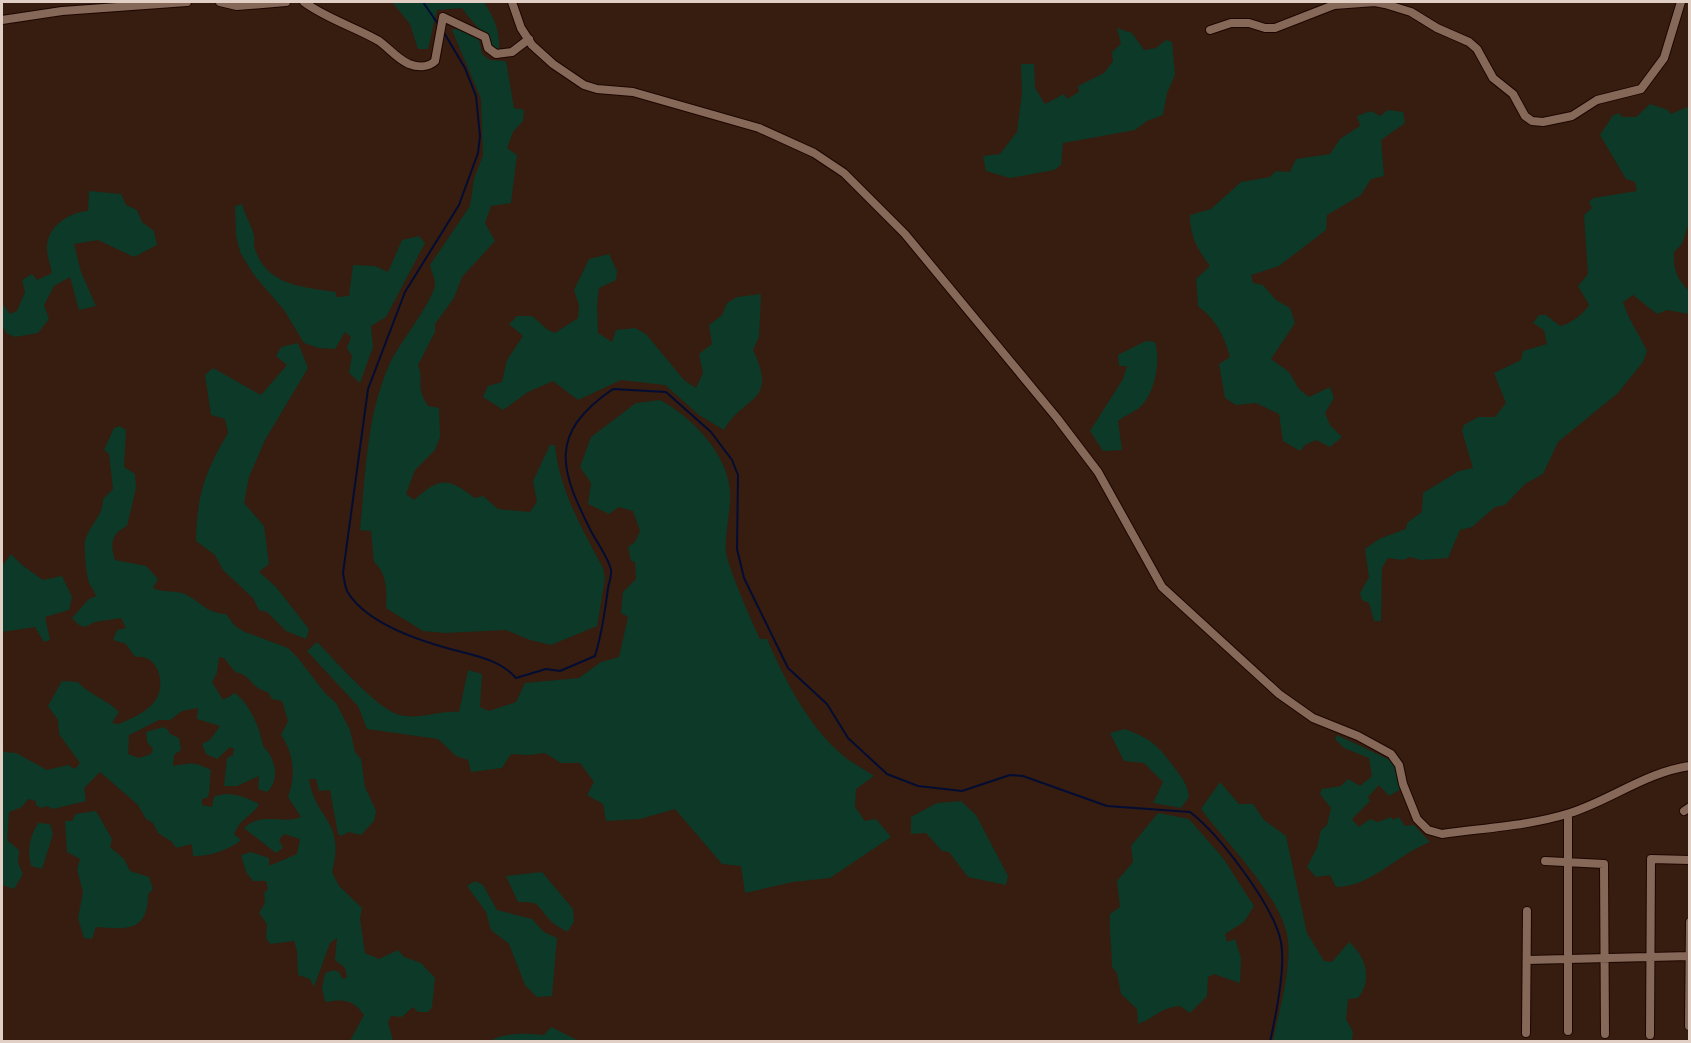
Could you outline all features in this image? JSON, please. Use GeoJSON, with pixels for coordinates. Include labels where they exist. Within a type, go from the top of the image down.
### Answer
{"type":"FeatureCollection","features":[{"type":"Feature","properties":{"kind":"street"},"geometry":{"type":"LineString","coordinates":[[2,20],[62,11],[187,2]]}},
{"type":"Feature","properties":{"kind":"street"},"geometry":{"type":"LineString","coordinates":[[220,2],[237,6],[286,2]]}},
{"type":"Feature","properties":{"kind":"street"},"geometry":{"type":"LineString","coordinates":[[304,2],[315,10],[381,43],[399,58],[416,66],[427,66],[435,61],[443,17],[485,37],[488,48],[496,54],[512,52],[529,39]]}},
{"type":"Feature","properties":{"kind":"street"},"geometry":{"type":"LineString","coordinates":[[512,2],[521,28],[529,39],[553,64],[584,85],[597,89],[633,92],[759,128],[814,153],[844,173],[905,234],[1071,436],[1098,472],[1162,587],[1279,694],[1313,718],[1358,736],[1391,754],[1399,765],[1403,784],[1417,819],[1428,831],[1442,834],[1568,814],[1592,805],[1663,770],[1689,766]]}},
{"type":"Feature","properties":{"kind":"street"},"geometry":{"type":"LineString","coordinates":[[1210,30],[1231,23],[1249,22],[1264,28],[1275,28],[1334,5],[1385,4],[1411,12],[1437,28],[1469,42],[1477,49],[1493,78],[1513,94],[1525,116],[1532,121],[1543,122],[1572,116],[1597,100],[1641,89],[1664,58],[1681,2]]}},
{"type":"Feature","properties":{"kind":"street"},"geometry":{"type":"LineString","coordinates":[[1568,814],[1570,862],[1568,1031]]}},
{"type":"Feature","properties":{"kind":"street"},"geometry":{"type":"LineString","coordinates":[[1650,1035],[1651,859],[1689,860]]}},
{"type":"Feature","properties":{"kind":"street"},"geometry":{"type":"LineString","coordinates":[[1545,861],[1604,864],[1605,1034]]}},
{"type":"Feature","properties":{"kind":"street"},"geometry":{"type":"LineString","coordinates":[[1526,1033],[1527,911]]}},
{"type":"Feature","properties":{"kind":"street"},"geometry":{"type":"LineString","coordinates":[[1689,922],[1689,1026]]}},
{"type":"Feature","properties":{"kind":"street"},"geometry":{"type":"LineString","coordinates":[[1527,960],[1689,956]]}},
{"type":"Feature","properties":{"kind":"green space"},"geometry":{"type":"Polygon","coordinates":[[[392,2],[487,2],[485,4],[498,31],[499,50],[490,46],[462,8],[437,10],[428,49],[418,49],[410,24],[392,2]]]}},
{"type":"Feature","properties":{"kind":"green space"},"geometry":{"type":"Polygon","coordinates":[[[459,27],[479,40],[482,54],[490,60],[506,61],[514,108],[524,110],[523,121],[513,132],[507,148],[517,155],[511,203],[491,206],[485,223],[495,241],[462,277],[454,298],[435,324],[435,332],[418,365],[424,399],[428,406],[439,408],[440,437],[435,450],[415,470],[406,494],[414,500],[431,487],[444,482],[457,486],[475,498],[483,496],[498,509],[530,512],[537,502],[533,481],[550,445],[555,445],[566,493],[603,568],[605,579],[597,626],[551,645],[530,640],[506,630],[445,633],[423,631],[386,608],[385,583],[382,572],[374,562],[371,531],[360,530],[368,445],[382,383],[394,355],[434,290],[435,281],[430,265],[470,206],[474,179],[483,155],[481,99],[452,30],[459,27]]]}},
{"type":"Feature","properties":{"kind":"green space"},"geometry":{"type":"Polygon","coordinates":[[[1117,28],[1132,33],[1144,50],[1156,48],[1166,40],[1172,42],[1175,75],[1167,93],[1163,115],[1147,121],[1135,130],[1063,143],[1061,165],[1054,170],[1010,178],[986,171],[983,156],[1000,154],[1017,132],[1022,93],[1021,64],[1034,64],[1035,88],[1045,104],[1064,94],[1067,99],[1079,92],[1078,86],[1104,73],[1113,61],[1112,52],[1121,44],[1117,28]]]}},
{"type":"Feature","properties":{"kind":"green space"},"geometry":{"type":"Polygon","coordinates":[[[1689,101],[1689,223],[1682,244],[1674,252],[1674,258],[1675,269],[1681,282],[1689,291],[1689,314],[1667,310],[1657,314],[1633,295],[1623,302],[1647,351],[1643,362],[1618,393],[1558,442],[1543,474],[1525,484],[1505,505],[1495,507],[1472,527],[1460,530],[1448,558],[1421,560],[1410,557],[1403,560],[1388,558],[1382,568],[1381,621],[1374,621],[1369,603],[1362,600],[1360,593],[1369,577],[1365,549],[1379,539],[1406,529],[1407,523],[1422,512],[1423,493],[1459,471],[1473,468],[1462,431],[1464,425],[1478,417],[1495,417],[1506,403],[1494,373],[1521,360],[1523,351],[1547,344],[1544,330],[1533,323],[1539,315],[1546,315],[1560,326],[1576,318],[1589,305],[1578,286],[1588,274],[1584,215],[1592,208],[1589,202],[1593,198],[1637,191],[1635,182],[1626,179],[1600,135],[1612,116],[1619,113],[1622,117],[1636,117],[1650,104],[1668,110],[1670,114],[1688,107],[1689,101]]]}},
{"type":"Feature","properties":{"kind":"green space"},"geometry":{"type":"Polygon","coordinates":[[[1388,110],[1403,112],[1405,123],[1381,140],[1384,176],[1371,179],[1361,195],[1327,215],[1326,230],[1279,266],[1251,275],[1253,283],[1263,285],[1276,300],[1290,308],[1295,323],[1271,359],[1289,372],[1299,389],[1309,397],[1330,387],[1334,398],[1325,413],[1330,425],[1342,437],[1330,447],[1316,440],[1305,445],[1300,451],[1283,441],[1279,414],[1256,403],[1236,405],[1225,398],[1219,364],[1230,357],[1218,328],[1198,306],[1196,279],[1210,266],[1195,242],[1190,215],[1211,209],[1241,182],[1270,177],[1276,171],[1290,172],[1296,159],[1330,154],[1340,139],[1360,126],[1357,116],[1371,111],[1380,116],[1388,110]]]}},
{"type":"Feature","properties":{"kind":"green space"},"geometry":{"type":"Polygon","coordinates":[[[89,191],[121,194],[126,205],[137,210],[142,222],[154,231],[157,245],[134,257],[98,240],[74,244],[81,272],[96,306],[79,310],[70,277],[54,286],[44,305],[49,319],[38,333],[15,337],[6,333],[2,324],[2,303],[10,314],[17,311],[25,292],[22,280],[32,274],[37,280],[52,273],[47,249],[50,234],[66,218],[88,211],[89,191]]]}},
{"type":"Feature","properties":{"kind":"green space"},"geometry":{"type":"Polygon","coordinates":[[[242,204],[254,235],[255,249],[268,271],[277,278],[299,286],[336,292],[336,297],[349,296],[353,265],[375,266],[388,272],[402,240],[419,236],[425,243],[386,317],[371,326],[373,347],[360,383],[349,373],[352,356],[347,348],[351,337],[345,332],[335,349],[319,348],[304,343],[284,310],[254,275],[240,252],[236,235],[235,206],[242,204]]]}},
{"type":"Feature","properties":{"kind":"green space"},"geometry":{"type":"Polygon","coordinates":[[[609,254],[617,271],[616,280],[599,288],[598,333],[612,342],[616,330],[635,328],[646,334],[684,380],[696,388],[703,373],[699,354],[712,344],[709,325],[722,315],[727,303],[737,297],[761,294],[759,337],[753,350],[760,368],[762,380],[760,390],[724,430],[699,415],[665,385],[621,380],[578,400],[553,381],[528,392],[503,410],[483,397],[488,386],[502,382],[507,360],[523,336],[509,324],[517,316],[532,316],[555,333],[578,318],[579,305],[574,290],[589,259],[609,254]]]}},
{"type":"Feature","properties":{"kind":"green space"},"geometry":{"type":"Polygon","coordinates":[[[1146,341],[1155,342],[1157,350],[1157,368],[1149,396],[1138,409],[1118,421],[1122,450],[1103,451],[1090,431],[1123,379],[1127,366],[1119,366],[1118,355],[1146,341]]]}},
{"type":"Feature","properties":{"kind":"green space"},"geometry":{"type":"Polygon","coordinates":[[[298,343],[308,368],[265,440],[249,477],[244,503],[264,526],[269,564],[259,572],[276,587],[309,629],[306,639],[286,631],[267,612],[259,610],[253,598],[223,570],[215,555],[196,541],[198,510],[204,484],[213,460],[228,433],[225,419],[211,415],[205,375],[213,368],[261,395],[287,365],[276,356],[281,347],[298,343]]]}},
{"type":"Feature","properties":{"kind":"green space"},"geometry":{"type":"Polygon","coordinates":[[[660,400],[696,427],[723,464],[730,492],[726,553],[760,639],[767,639],[789,685],[816,727],[843,756],[874,776],[856,789],[855,807],[865,821],[876,819],[891,837],[830,878],[793,882],[745,893],[741,866],[722,864],[675,809],[640,819],[606,821],[603,804],[587,795],[594,782],[580,763],[561,763],[545,753],[511,754],[502,768],[471,772],[468,760],[456,756],[438,739],[367,729],[358,706],[307,651],[317,642],[380,704],[400,715],[407,716],[459,712],[468,670],[482,674],[480,707],[489,711],[516,702],[525,683],[579,678],[601,662],[619,657],[628,617],[621,613],[623,592],[636,579],[635,562],[631,561],[628,547],[635,542],[640,531],[633,511],[619,507],[609,514],[588,504],[591,483],[580,467],[591,437],[636,403],[660,400]]]}},
{"type":"Feature","properties":{"kind":"green space"},"geometry":{"type":"Polygon","coordinates":[[[120,426],[126,430],[124,467],[135,474],[136,488],[127,526],[118,532],[113,540],[115,560],[146,566],[158,579],[153,588],[182,593],[213,612],[226,614],[235,626],[245,632],[288,648],[336,703],[350,730],[355,752],[361,759],[365,787],[376,811],[374,821],[361,835],[349,832],[341,836],[338,834],[330,790],[319,791],[316,779],[309,779],[312,793],[328,821],[335,841],[332,872],[339,886],[362,908],[360,919],[365,953],[379,959],[398,950],[404,957],[421,963],[435,978],[432,1007],[428,1012],[418,1012],[413,1007],[402,1017],[391,1016],[388,1022],[393,1041],[350,1041],[364,1015],[356,1006],[347,1001],[325,1002],[322,988],[325,973],[334,970],[339,972],[343,979],[347,977],[345,968],[335,960],[337,938],[330,943],[314,987],[310,979],[298,975],[297,951],[294,941],[270,944],[266,938],[267,924],[259,913],[265,903],[264,893],[268,889],[266,881],[253,881],[246,872],[241,855],[251,852],[269,858],[269,866],[297,854],[300,839],[284,834],[279,840],[283,848],[276,853],[244,828],[258,820],[287,820],[301,817],[288,797],[293,773],[289,749],[281,735],[288,721],[282,701],[272,699],[268,692],[235,672],[224,658],[219,657],[217,673],[212,682],[223,700],[235,693],[245,703],[253,717],[263,746],[271,756],[275,769],[274,781],[267,792],[258,789],[259,776],[237,786],[224,786],[227,758],[233,755],[234,749],[230,747],[217,759],[206,754],[202,744],[210,740],[220,726],[197,719],[198,708],[182,711],[170,720],[159,720],[129,735],[128,754],[139,758],[151,754],[153,749],[147,742],[146,732],[163,727],[170,734],[179,738],[181,750],[174,755],[173,766],[192,764],[211,770],[208,797],[202,799],[202,805],[212,807],[214,797],[225,794],[243,797],[259,804],[234,834],[241,840],[224,850],[205,855],[193,856],[192,844],[176,848],[172,842],[158,833],[138,805],[100,772],[84,788],[86,801],[53,809],[47,806],[41,808],[36,805],[36,801],[28,799],[22,807],[9,812],[7,840],[19,850],[18,863],[23,874],[14,889],[2,885],[2,749],[4,752],[16,753],[47,770],[68,765],[75,769],[80,763],[59,734],[58,720],[48,706],[62,681],[78,682],[109,704],[119,712],[112,723],[119,724],[148,709],[159,694],[160,679],[155,665],[143,657],[135,657],[126,644],[113,640],[117,630],[126,628],[121,618],[95,622],[85,627],[72,618],[89,599],[96,596],[87,576],[85,541],[101,511],[103,499],[113,489],[109,454],[104,450],[114,428],[120,426]]]}},
{"type":"Feature","properties":{"kind":"green space"},"geometry":{"type":"Polygon","coordinates":[[[11,554],[43,580],[62,576],[72,597],[69,610],[45,617],[50,640],[44,642],[35,627],[2,632],[2,566],[11,554]]]}},
{"type":"Feature","properties":{"kind":"green space"},"geometry":{"type":"Polygon","coordinates":[[[1125,729],[1155,745],[1177,771],[1185,783],[1189,797],[1181,808],[1153,803],[1163,782],[1144,763],[1124,761],[1110,733],[1125,729]]]}},
{"type":"Feature","properties":{"kind":"green space"},"geometry":{"type":"Polygon","coordinates":[[[1337,735],[1390,760],[1398,771],[1401,789],[1389,796],[1379,785],[1368,797],[1370,801],[1352,819],[1359,827],[1370,819],[1378,822],[1391,817],[1393,820],[1399,817],[1405,826],[1414,825],[1430,842],[1361,882],[1336,887],[1330,875],[1316,877],[1307,867],[1317,848],[1321,830],[1327,825],[1331,808],[1320,794],[1322,789],[1341,786],[1348,779],[1360,786],[1372,776],[1369,758],[1344,748],[1335,739],[1337,735]]]}},
{"type":"Feature","properties":{"kind":"green space"},"geometry":{"type":"Polygon","coordinates":[[[1220,782],[1239,804],[1253,804],[1264,820],[1286,836],[1307,933],[1324,961],[1332,962],[1349,942],[1360,954],[1366,968],[1365,984],[1358,998],[1348,999],[1346,1019],[1353,1032],[1352,1041],[1273,1041],[1286,978],[1288,940],[1284,924],[1265,889],[1201,809],[1220,782]]]}},
{"type":"Feature","properties":{"kind":"green space"},"geometry":{"type":"Polygon","coordinates":[[[961,801],[976,815],[1008,876],[1006,885],[968,877],[949,852],[942,851],[926,833],[911,834],[911,817],[937,803],[961,801]]]}},
{"type":"Feature","properties":{"kind":"green space"},"geometry":{"type":"Polygon","coordinates":[[[96,811],[112,839],[110,847],[124,859],[130,871],[149,877],[153,889],[148,894],[147,907],[139,922],[126,928],[96,927],[92,939],[84,938],[78,918],[83,892],[77,869],[80,859],[67,852],[65,821],[72,821],[76,814],[96,811]]]}},
{"type":"Feature","properties":{"kind":"green space"},"geometry":{"type":"Polygon","coordinates":[[[1158,813],[1189,819],[1223,858],[1254,906],[1244,922],[1225,934],[1227,942],[1235,939],[1241,958],[1240,983],[1214,974],[1208,977],[1207,996],[1190,1013],[1180,1006],[1173,1007],[1138,1024],[1137,1009],[1121,994],[1117,973],[1112,967],[1110,914],[1120,907],[1117,881],[1133,862],[1131,846],[1158,813]]]}},
{"type":"Feature","properties":{"kind":"green space"},"geometry":{"type":"Polygon","coordinates":[[[38,823],[50,824],[53,834],[42,869],[31,866],[29,854],[31,838],[38,823]]]}},
{"type":"Feature","properties":{"kind":"green space"},"geometry":{"type":"Polygon","coordinates":[[[542,872],[573,909],[574,922],[567,932],[552,922],[535,904],[518,902],[506,876],[542,872]]]}},
{"type":"Feature","properties":{"kind":"green space"},"geometry":{"type":"Polygon","coordinates":[[[475,881],[483,885],[497,910],[532,919],[544,932],[557,938],[552,996],[537,997],[525,985],[509,944],[491,930],[486,912],[467,886],[475,881]]]}},
{"type":"Feature","properties":{"kind":"green space"},"geometry":{"type":"Polygon","coordinates":[[[551,1027],[579,1041],[490,1041],[509,1035],[544,1035],[551,1027]]]}},
{"type":"Feature","properties":{"kind":"waterway"},"geometry":{"type":"LineString","coordinates":[[423,2],[438,24]]}},
{"type":"Feature","properties":{"kind":"waterway"},"geometry":{"type":"LineString","coordinates":[[443,31],[465,68],[476,96],[480,136],[478,153],[459,205],[405,292],[368,389],[343,573],[347,591],[356,603],[367,613],[395,630],[426,642],[488,660],[503,667],[516,678],[546,669],[560,671],[595,656],[600,639],[611,570],[572,490],[567,472],[566,454],[569,438],[577,422],[613,389],[666,392],[711,432],[732,460],[738,475],[737,549],[744,578],[788,668],[827,704],[848,738],[887,774],[918,786],[962,791],[1010,775],[1023,776],[1107,806],[1190,812],[1230,853],[1257,891],[1276,927],[1281,942],[1282,965],[1280,992],[1270,1042]]}}]}
